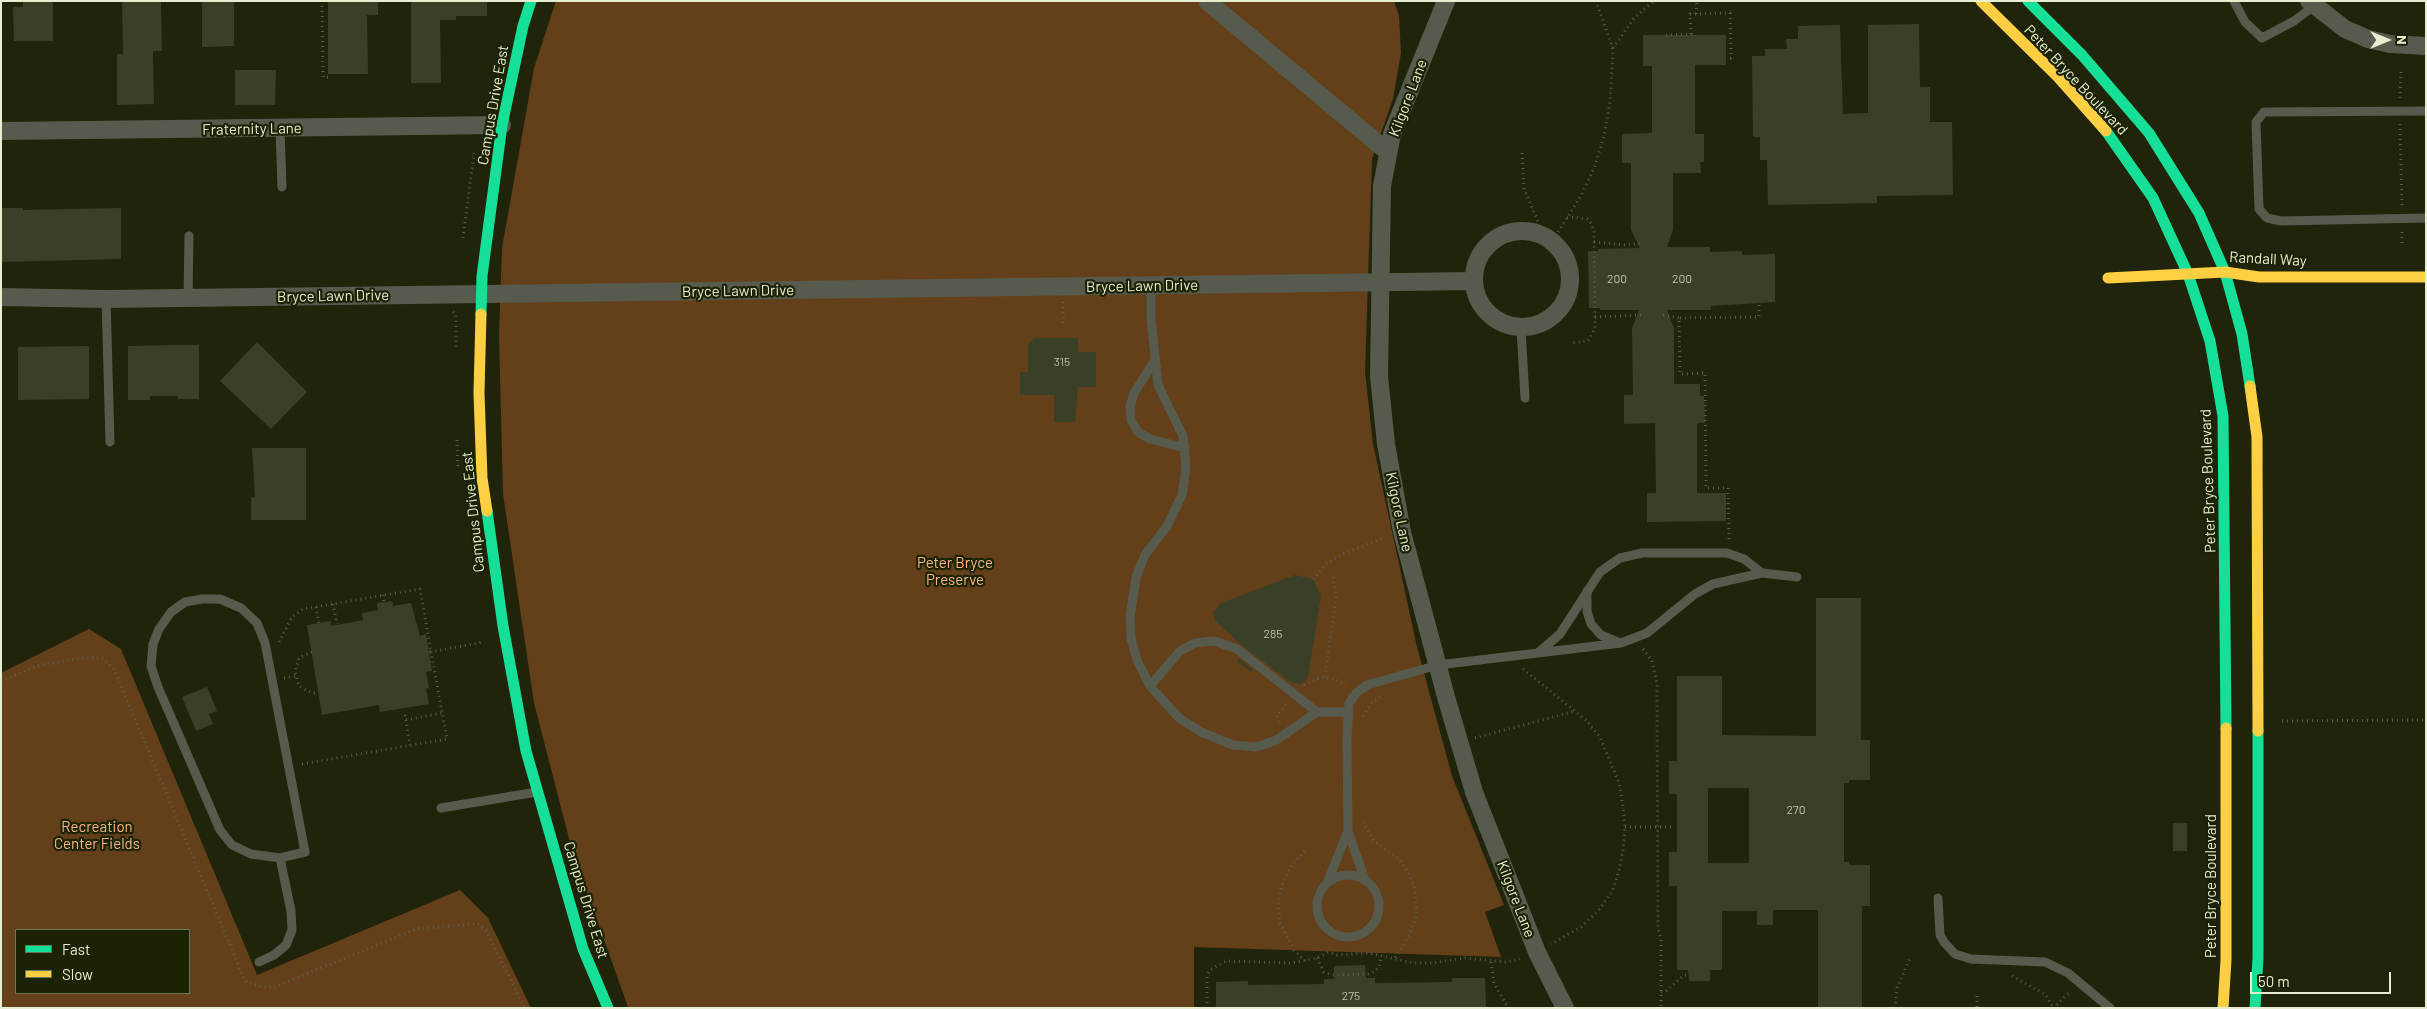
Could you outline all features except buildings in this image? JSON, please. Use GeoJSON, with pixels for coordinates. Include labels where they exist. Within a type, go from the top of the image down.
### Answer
{"type":"FeatureCollection","features":[{"type":"Feature","properties":{"kind":"street","name":"Campus Drive East"},"geometry":{"type":"LineString","coordinates":[[531,1],[522,26],[502,125],[480,295],[479,393],[482,478],[502,626],[526,751],[583,949],[608,1008]]}},
{"type":"Feature","properties":{"kind":"street"},"geometry":{"type":"LineString","coordinates":[[1207,1],[1388,152]]}},
{"type":"Feature","properties":{"kind":"street","name":"Kilgore Lane"},"geometry":{"type":"LineString","coordinates":[[1446,1],[1392,134],[1382,186],[1379,376],[1386,444],[1402,532],[1474,792],[1537,952],[1565,1008]]}},
{"type":"Feature","properties":{"kind":"street","name":"Peter Bryce Boulevard"},"geometry":{"type":"LineString","coordinates":[[1981,1],[2058,77],[2101,124],[2153,198],[2188,274],[2210,341],[2223,416],[2225,490],[2226,960],[2222,1008]]}},
{"type":"Feature","properties":{"kind":"street","name":"Peter Bryce Boulevard"},"geometry":{"type":"LineString","coordinates":[[2028,1],[2082,55],[2150,133],[2199,213],[2225,272],[2242,334],[2257,437],[2258,958],[2255,1008]]}},
{"type":"Feature","properties":{"kind":"street"},"geometry":{"type":"LineString","coordinates":[[2312,4],[2345,29],[2368,39],[2390,44],[2426,46]]}},
{"type":"Feature","properties":{"kind":"street","name":"Fraternity Lane"},"geometry":{"type":"LineString","coordinates":[[1,131],[502,125]]}},
{"type":"Feature","properties":{"kind":"street"},"geometry":{"type":"LineString","coordinates":[[1527,231],[1542,236],[1556,245],[1566,258],[1570,274],[1569,290],[1563,306],[1552,318],[1537,326],[1521,328],[1507,325],[1489,314],[1477,296],[1474,281],[1476,265],[1484,250],[1495,239],[1510,232],[1527,231]]}},
{"type":"Feature","properties":{"kind":"street","name":"Randall Way"},"geometry":{"type":"LineString","coordinates":[[2108,278],[2225,272],[2259,276],[2426,277]]}},
{"type":"Feature","properties":{"kind":"street","name":"Bryce Lawn Drive"},"geometry":{"type":"LineString","coordinates":[[1,296],[106,299],[1474,281]]}},
{"type":"Feature","properties":{"kind":"lane"},"geometry":{"type":"LineString","coordinates":[[2234,1],[2245,22],[2262,38],[2294,21],[2312,4]]}},
{"type":"Feature","properties":{"kind":"lane"},"geometry":{"type":"LineString","coordinates":[[2426,111],[2264,112],[2256,122],[2259,209],[2267,218],[2281,221],[2402,220],[2426,218]]}},
{"type":"Feature","properties":{"kind":"lane"},"geometry":{"type":"LineString","coordinates":[[280,129],[282,186]]}},
{"type":"Feature","properties":{"kind":"lane"},"geometry":{"type":"LineString","coordinates":[[188,298],[189,236]]}},
{"type":"Feature","properties":{"kind":"lane"},"geometry":{"type":"LineString","coordinates":[[1151,286],[1154,362],[1158,385],[1177,421],[1185,448],[1186,468],[1182,495],[1167,526],[1145,555],[1136,577],[1130,617],[1131,638],[1137,660],[1150,686],[1179,718],[1201,732],[1233,745],[1256,747],[1266,744],[1278,739],[1317,712],[1347,712]]}},
{"type":"Feature","properties":{"kind":"lane"},"geometry":{"type":"LineString","coordinates":[[106,299],[110,442]]}},
{"type":"Feature","properties":{"kind":"lane"},"geometry":{"type":"LineString","coordinates":[[1521,328],[1525,398]]}},
{"type":"Feature","properties":{"kind":"lane"},"geometry":{"type":"LineString","coordinates":[[1154,362],[1134,393],[1130,407],[1131,420],[1138,432],[1150,439],[1185,448]]}},
{"type":"Feature","properties":{"kind":"lane"},"geometry":{"type":"LineString","coordinates":[[1538,654],[1560,634],[1600,572],[1620,558],[1642,553],[1727,553],[1744,559],[1762,573]]}},
{"type":"Feature","properties":{"kind":"lane"},"geometry":{"type":"LineString","coordinates":[[1348,831],[1328,881],[1318,898],[1318,917],[1330,932],[1339,936],[1349,937],[1367,930],[1374,923],[1377,914],[1377,895],[1365,880],[1348,831],[1347,712],[1353,697],[1367,685],[1438,665],[1621,644],[1647,633],[1694,594],[1713,584],[1762,573],[1797,577]]}},
{"type":"Feature","properties":{"kind":"lane"},"geometry":{"type":"LineString","coordinates":[[1587,591],[1587,611],[1591,624],[1601,635],[1621,644]]}},
{"type":"Feature","properties":{"kind":"lane"},"geometry":{"type":"LineString","coordinates":[[202,599],[220,600],[241,608],[257,623],[266,643],[305,852],[280,858],[251,854],[232,845],[220,830],[158,687],[151,666],[153,644],[159,629],[171,612],[185,602],[202,599]]}},
{"type":"Feature","properties":{"kind":"lane"},"geometry":{"type":"LineString","coordinates":[[1150,686],[1180,650],[1195,643],[1214,641],[1237,649],[1317,712]]}},
{"type":"Feature","properties":{"kind":"lane"},"geometry":{"type":"LineString","coordinates":[[440,808],[538,792]]}},
{"type":"Feature","properties":{"kind":"lane"},"geometry":{"type":"LineString","coordinates":[[259,962],[274,955],[286,945],[292,930],[291,911],[280,858]]}},
{"type":"Feature","properties":{"kind":"lane"},"geometry":{"type":"LineString","coordinates":[[1328,881],[1346,874],[1365,880]]}},
{"type":"Feature","properties":{"kind":"lane"},"geometry":{"type":"LineString","coordinates":[[1938,898],[1940,935],[1955,954],[1971,959],[2045,962],[2068,974],[2110,1008]]}},
{"type":"Feature","properties":{"kind":"path"},"geometry":{"type":"LineString","coordinates":[[1558,232],[1582,194],[1595,166],[1604,136],[1610,102],[1613,49],[1596,1]]}},
{"type":"Feature","properties":{"kind":"path"},"geometry":{"type":"LineString","coordinates":[[1613,49],[1635,16],[1654,1]]}},
{"type":"Feature","properties":{"kind":"path"},"geometry":{"type":"LineString","coordinates":[[1696,14],[1697,1]]}},
{"type":"Feature","properties":{"kind":"path"},"geometry":{"type":"LineString","coordinates":[[322,6],[323,76],[328,76]]}},
{"type":"Feature","properties":{"kind":"path"},"geometry":{"type":"LineString","coordinates":[[1666,35],[1691,34],[1690,14],[1730,13],[1730,58],[1726,58]]}},
{"type":"Feature","properties":{"kind":"path"},"geometry":{"type":"LineString","coordinates":[[2401,71],[2402,245]]}},
{"type":"Feature","properties":{"kind":"path"},"geometry":{"type":"LineString","coordinates":[[1522,153],[1524,189],[1538,222]]}},
{"type":"Feature","properties":{"kind":"path"},"geometry":{"type":"LineString","coordinates":[[1567,218],[1574,216],[1587,219],[1592,224],[1594,242],[1595,317],[1592,337],[1588,341],[1572,343]]}},
{"type":"Feature","properties":{"kind":"path"},"geometry":{"type":"LineString","coordinates":[[1594,242],[1626,245],[1644,243]]}},
{"type":"Feature","properties":{"kind":"path"},"geometry":{"type":"LineString","coordinates":[[1063,287],[1063,326]]}},
{"type":"Feature","properties":{"kind":"path"},"geometry":{"type":"LineString","coordinates":[[1663,315],[1679,318],[1759,317],[1759,302]]}},
{"type":"Feature","properties":{"kind":"path"},"geometry":{"type":"LineString","coordinates":[[1595,317],[1644,315]]}},
{"type":"Feature","properties":{"kind":"path"},"geometry":{"type":"LineString","coordinates":[[1679,318],[1680,374],[1705,373],[1706,488],[1728,488],[1729,539]]}},
{"type":"Feature","properties":{"kind":"path"},"geometry":{"type":"LineString","coordinates":[[1313,579],[1326,564],[1343,554],[1371,541],[1402,532]]}},
{"type":"Feature","properties":{"kind":"path"},"geometry":{"type":"LineString","coordinates":[[1325,677],[1336,596],[1333,575]]}},
{"type":"Feature","properties":{"kind":"path"},"geometry":{"type":"LineString","coordinates":[[277,645],[296,612],[420,589],[447,739],[299,764]]}},
{"type":"Feature","properties":{"kind":"path"},"geometry":{"type":"LineString","coordinates":[[383,595],[384,602]]}},
{"type":"Feature","properties":{"kind":"path"},"geometry":{"type":"LineString","coordinates":[[333,604],[337,624]]}},
{"type":"Feature","properties":{"kind":"path"},"geometry":{"type":"LineString","coordinates":[[316,607],[319,623]]}},
{"type":"Feature","properties":{"kind":"path"},"geometry":{"type":"LineString","coordinates":[[430,652],[483,642]]}},
{"type":"Feature","properties":{"kind":"path"},"geometry":{"type":"LineString","coordinates":[[1644,650],[1652,661],[1657,683],[1658,929],[1661,940],[1661,1008]]}},
{"type":"Feature","properties":{"kind":"path"},"geometry":{"type":"LineString","coordinates":[[312,652],[299,658],[295,676],[299,686],[305,690],[318,693]]}},
{"type":"Feature","properties":{"kind":"path"},"geometry":{"type":"LineString","coordinates":[[1207,1008],[1207,976],[1216,964],[1226,961],[1291,964],[1317,958],[1328,952],[1337,955],[1369,953],[1413,963],[1432,963],[1465,958],[1491,962],[1513,960],[1537,952],[1581,927],[1598,911],[1612,892],[1619,871],[1625,827],[1619,783],[1610,757],[1600,737],[1586,720],[1522,668]]}},
{"type":"Feature","properties":{"kind":"path"},"geometry":{"type":"LineString","coordinates":[[281,670],[284,687]]}},
{"type":"Feature","properties":{"kind":"path"},"geometry":{"type":"LineString","coordinates":[[283,678],[295,676]]}},
{"type":"Feature","properties":{"kind":"path"},"geometry":{"type":"LineString","coordinates":[[1361,724],[1363,715],[1372,703],[1384,693]]}},
{"type":"Feature","properties":{"kind":"path"},"geometry":{"type":"LineString","coordinates":[[1473,738],[1576,711]]}},
{"type":"Feature","properties":{"kind":"path"},"geometry":{"type":"LineString","coordinates":[[406,720],[442,714]]}},
{"type":"Feature","properties":{"kind":"path"},"geometry":{"type":"LineString","coordinates":[[406,715],[410,745]]}},
{"type":"Feature","properties":{"kind":"path"},"geometry":{"type":"LineString","coordinates":[[2282,721],[2426,720]]}},
{"type":"Feature","properties":{"kind":"path"},"geometry":{"type":"LineString","coordinates":[[1361,817],[1374,841],[1398,858],[1414,885],[1417,915],[1408,938],[1394,959]]}},
{"type":"Feature","properties":{"kind":"path"},"geometry":{"type":"LineString","coordinates":[[1625,827],[1672,827]]}},
{"type":"Feature","properties":{"kind":"path"},"geometry":{"type":"LineString","coordinates":[[1305,851],[1290,867],[1282,885],[1278,905],[1280,924],[1294,950],[1305,961]]}},
{"type":"Feature","properties":{"kind":"path"},"geometry":{"type":"LineString","coordinates":[[1317,958],[1324,972],[1332,974],[1368,974],[1374,972],[1379,967],[1381,956]]}},
{"type":"Feature","properties":{"kind":"path"},"geometry":{"type":"LineString","coordinates":[[1895,1008],[1897,988],[1910,958]]}},
{"type":"Feature","properties":{"kind":"path"},"geometry":{"type":"LineString","coordinates":[[1491,962],[1494,983],[1508,1008]]}},
{"type":"Feature","properties":{"kind":"path"},"geometry":{"type":"LineString","coordinates":[[1661,992],[1666,991],[1684,975],[1688,974]]}},
{"type":"Feature","properties":{"kind":"path"},"geometry":{"type":"LineString","coordinates":[[2012,976],[2046,995],[2053,1008],[2069,993]]}},
{"type":"Feature","properties":{"kind":"path"},"geometry":{"type":"LineString","coordinates":[[1977,996],[1977,1008]]}},
{"type":"Feature","properties":{"kind":"green space","name":"Peter Bryce Preserve"},"geometry":{"type":"Polygon","coordinates":[[[556,1],[1394,1],[1399,16],[1401,53],[1393,99],[1372,159],[1365,372],[1373,444],[1417,647],[1452,776],[1504,905],[1485,912],[1501,957],[1194,947],[1194,1008],[628,1007],[572,850],[534,703],[503,494],[499,336],[502,248],[534,68],[556,1]]]}},
{"type":"Feature","properties":{"kind":"green space","name":"Recreation Center Fields"},"geometry":{"type":"Polygon","coordinates":[[[89,629],[121,649],[257,975],[460,890],[488,918],[531,1008],[1,1008],[1,673],[89,629]]]}},
{"type":"Feature","properties":{"kind":"traffic: fast"},"geometry":{"type":"LineString","coordinates":[[481,314],[482,276],[502,125],[523,26],[531,1]]}},
{"type":"Feature","properties":{"kind":"traffic: fast"},"geometry":{"type":"LineString","coordinates":[[2028,1],[2082,55],[2149,133],[2199,213],[2225,272],[2242,334],[2250,386]]}},
{"type":"Feature","properties":{"kind":"traffic: fast"},"geometry":{"type":"LineString","coordinates":[[2106,131],[2153,198],[2188,274],[2210,341],[2223,416],[2226,728]]}},
{"type":"Feature","properties":{"kind":"traffic: fast"},"geometry":{"type":"LineString","coordinates":[[487,511],[503,626],[526,751],[583,949],[608,1008]]}},
{"type":"Feature","properties":{"kind":"traffic: fast"},"geometry":{"type":"LineString","coordinates":[[2255,1008],[2258,958],[2258,731]]}},
{"type":"Feature","properties":{"kind":"traffic: slow"},"geometry":{"type":"LineString","coordinates":[[1981,1],[2058,77],[2106,131]]}},
{"type":"Feature","properties":{"kind":"traffic: slow"},"geometry":{"type":"LineString","coordinates":[[2108,278],[2225,272],[2259,277],[2426,277]]}},
{"type":"Feature","properties":{"kind":"traffic: slow"},"geometry":{"type":"LineString","coordinates":[[481,314],[479,393],[482,478],[487,511]]}},
{"type":"Feature","properties":{"kind":"traffic: slow"},"geometry":{"type":"LineString","coordinates":[[2250,386],[2257,437],[2258,731]]}},
{"type":"Feature","properties":{"kind":"traffic: slow"},"geometry":{"type":"LineString","coordinates":[[2223,1008],[2226,960],[2226,728]]}}]}
